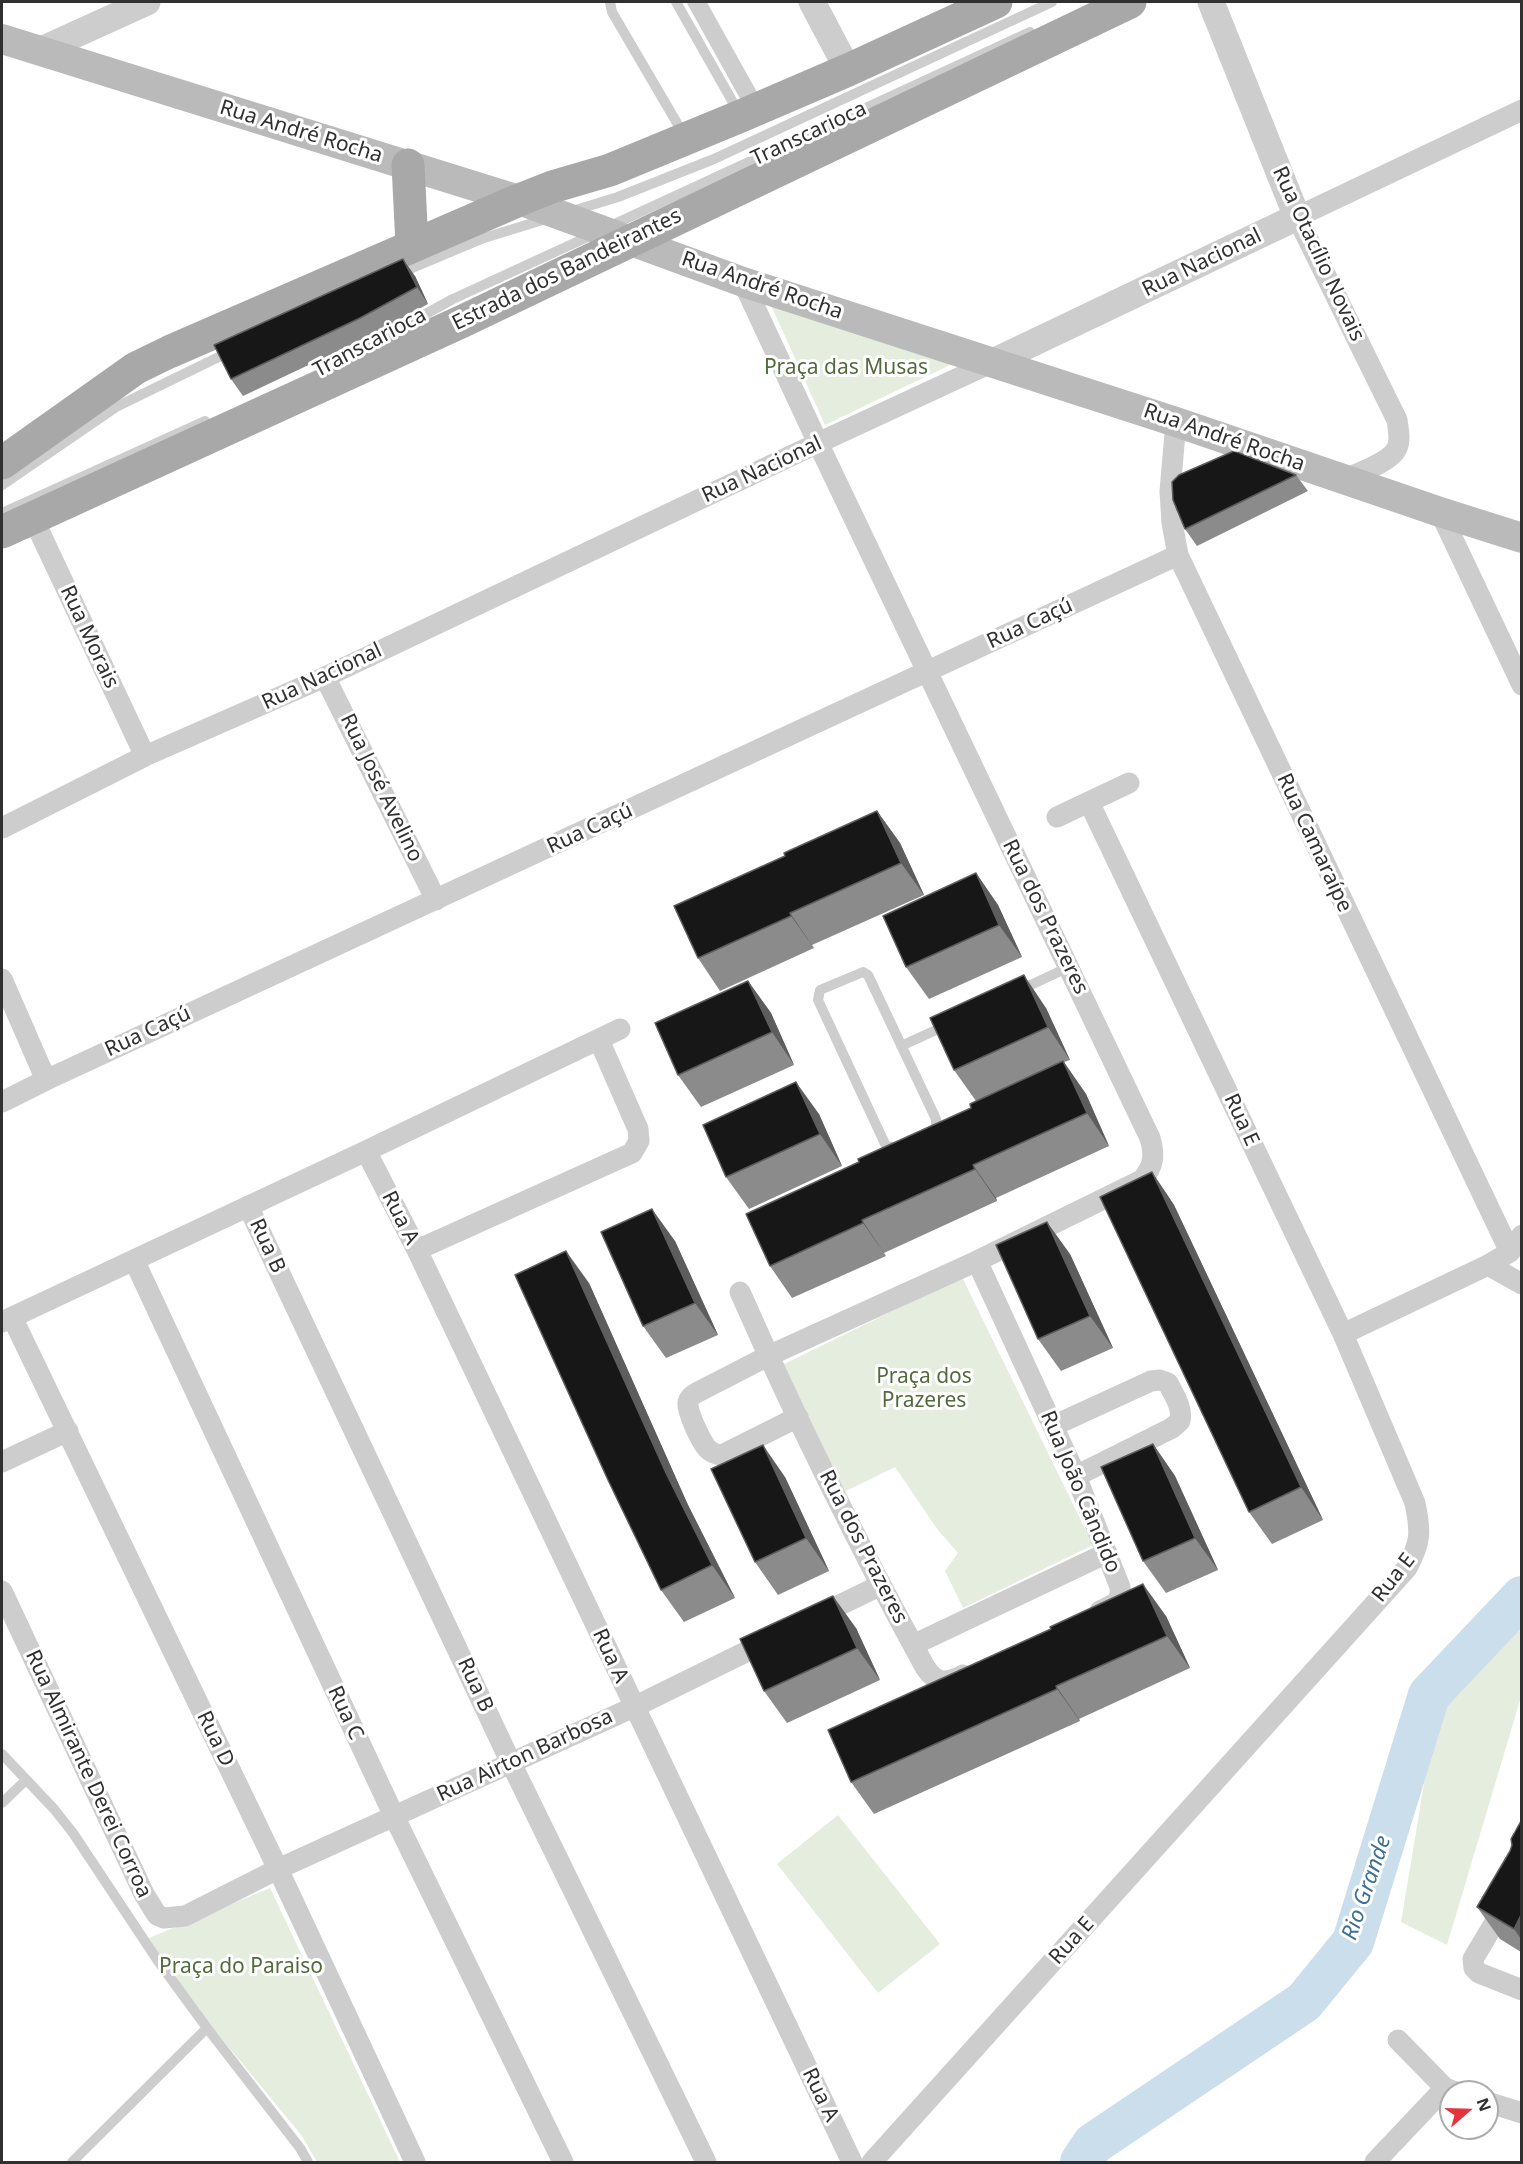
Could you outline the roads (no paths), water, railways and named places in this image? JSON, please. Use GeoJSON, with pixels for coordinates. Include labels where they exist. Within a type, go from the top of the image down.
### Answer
{"type":"FeatureCollection","features":[{"type":"Feature","properties":{"kind":"main road"},"geometry":{"type":"LineString","coordinates":[[2,463],[136,368],[169,352],[519,200],[552,187],[610,170],[751,112],[996,2]]}},
{"type":"Feature","properties":{"kind":"main road","name":"Estrada dos Bandeirantes"},"geometry":{"type":"LineString","coordinates":[[2,532],[17,515],[463,321],[617,235],[1130,2]]}},
{"type":"Feature","properties":{"kind":"main road","name":"Rua André Rocha"},"geometry":{"type":"LineString","coordinates":[[2,39],[519,200],[743,282],[1176,422],[1521,538]]}},
{"type":"Feature","properties":{"kind":"main road"},"geometry":{"type":"LineString","coordinates":[[408,165],[412,245]]}},
{"type":"Feature","properties":{"kind":"street"},"geometry":{"type":"LineString","coordinates":[[39,51],[147,2]]}},
{"type":"Feature","properties":{"kind":"street"},"geometry":{"type":"LineString","coordinates":[[813,2],[848,70]]}},
{"type":"Feature","properties":{"kind":"street","name":"Rua Otacílio Novais"},"geometry":{"type":"LineString","coordinates":[[1211,2],[1297,217],[1397,420],[1399,435],[1397,448],[1387,459],[1345,479]]}},
{"type":"Feature","properties":{"kind":"street","name":"Rua Nacional"},"geometry":{"type":"LineString","coordinates":[[2,828],[145,756],[325,677],[1521,110]]}},
{"type":"Feature","properties":{"kind":"street","name":"Rua dos Prazeres"},"geometry":{"type":"LineString","coordinates":[[743,282],[1150,1138],[1154,1162],[1142,1180],[977,1261],[768,1356],[691,1396],[687,1403],[688,1411],[706,1449],[722,1455],[798,1417]]}},
{"type":"Feature","properties":{"kind":"street","name":"Rua Camaraípe"},"geometry":{"type":"LineString","coordinates":[[1176,422],[1170,491],[1172,523],[1178,555],[1516,1244]]}},
{"type":"Feature","properties":{"kind":"street"},"geometry":{"type":"LineString","coordinates":[[1440,512],[1521,685]]}},
{"type":"Feature","properties":{"kind":"street","name":"Rua Morais"},"geometry":{"type":"LineString","coordinates":[[17,515],[145,756]]}},
{"type":"Feature","properties":{"kind":"street","name":"Rua Caçú"},"geometry":{"type":"LineString","coordinates":[[2,1102],[1178,555]]}},
{"type":"Feature","properties":{"kind":"street","name":"Rua José Avelino"},"geometry":{"type":"LineString","coordinates":[[325,677],[436,900]]}},
{"type":"Feature","properties":{"kind":"street"},"geometry":{"type":"LineString","coordinates":[[1057,817],[1129,783]]}},
{"type":"Feature","properties":{"kind":"street","name":"Rua E"},"geometry":{"type":"LineString","coordinates":[[872,2163],[1407,1568],[1418,1548],[1421,1529],[1415,1503],[1343,1334],[1089,802]]}},
{"type":"Feature","properties":{"kind":"street"},"geometry":{"type":"LineString","coordinates":[[2,979],[46,1080]]}},
{"type":"Feature","properties":{"kind":"street"},"geometry":{"type":"LineString","coordinates":[[7,1319],[620,1029]]}},
{"type":"Feature","properties":{"kind":"street"},"geometry":{"type":"LineString","coordinates":[[417,1250],[632,1153],[639,1141],[638,1129],[599,1040]]}},
{"type":"Feature","properties":{"kind":"street","name":"Rua A"},"geometry":{"type":"LineString","coordinates":[[366,1151],[417,1250],[852,2163]]}},
{"type":"Feature","properties":{"kind":"street","name":"Rua B"},"geometry":{"type":"LineString","coordinates":[[248,1206],[512,1763],[706,2163]]}},
{"type":"Feature","properties":{"kind":"street"},"geometry":{"type":"LineString","coordinates":[[1343,1334],[1488,1265],[1516,1244]]}},
{"type":"Feature","properties":{"kind":"street","name":"Rua C"},"geometry":{"type":"LineString","coordinates":[[134,1260],[394,1816],[563,2163]]}},
{"type":"Feature","properties":{"kind":"street","name":"Rua João Cândido"},"geometry":{"type":"LineString","coordinates":[[977,1261],[1076,1476],[1120,1587],[1121,1596],[1117,1602],[1086,1617]]}},
{"type":"Feature","properties":{"kind":"street"},"geometry":{"type":"LineString","coordinates":[[1488,1265],[1521,1284]]}},
{"type":"Feature","properties":{"kind":"street","name":"Rua dos Prazeres"},"geometry":{"type":"LineString","coordinates":[[740,1292],[768,1356],[881,1585],[931,1677],[938,1681],[951,1681],[982,1666]]}},
{"type":"Feature","properties":{"kind":"street","name":"Rua D"},"geometry":{"type":"LineString","coordinates":[[7,1319],[69,1431],[415,2163]]}},
{"type":"Feature","properties":{"kind":"street"},"geometry":{"type":"LineString","coordinates":[[1053,1426],[1151,1381],[1160,1380],[1168,1383],[1174,1396],[1181,1413],[1180,1421],[1172,1428],[1076,1476]]}},
{"type":"Feature","properties":{"kind":"street"},"geometry":{"type":"LineString","coordinates":[[2,1462],[69,1431]]}},
{"type":"Feature","properties":{"kind":"street"},"geometry":{"type":"LineString","coordinates":[[913,1645],[1107,1553]]}},
{"type":"Feature","properties":{"kind":"street","name":"Rua Airton Barbosa"},"geometry":{"type":"LineString","coordinates":[[164,1918],[185,1916],[278,1869],[634,1707],[881,1585]]}},
{"type":"Feature","properties":{"kind":"street","name":"Rua Almirante Derei Corroa"},"geometry":{"type":"LineString","coordinates":[[2,1591],[144,1894],[151,1908],[157,1915],[164,1918]]}},
{"type":"Feature","properties":{"kind":"street"},"geometry":{"type":"LineString","coordinates":[[1521,1877],[1473,1959],[1474,1968],[1479,1973],[1521,1990]]}},
{"type":"Feature","properties":{"kind":"street"},"geometry":{"type":"LineString","coordinates":[[1398,2040],[1440,2080]]}},
{"type":"Feature","properties":{"kind":"street"},"geometry":{"type":"LineString","coordinates":[[1375,2163],[1439,2101]]}},
{"type":"Feature","properties":{"kind":"street"},"geometry":{"type":"LineString","coordinates":[[1499,2106],[1521,2113]]}},
{"type":"Feature","properties":{"kind":"lane"},"geometry":{"type":"LineString","coordinates":[[610,2],[612,12],[686,138]]}},
{"type":"Feature","properties":{"kind":"lane"},"geometry":{"type":"LineString","coordinates":[[676,2],[751,112]]}},
{"type":"Feature","properties":{"kind":"lane"},"geometry":{"type":"LineString","coordinates":[[692,2],[751,112]]}},
{"type":"Feature","properties":{"kind":"lane"},"geometry":{"type":"LineString","coordinates":[[701,2],[751,112]]}},
{"type":"Feature","properties":{"kind":"lane","name":"Transcarioca"},"geometry":{"type":"LineString","coordinates":[[383,281],[463,246],[629,194],[714,159],[1052,2]]}},
{"type":"Feature","properties":{"kind":"lane","name":"Transcarioca"},"geometry":{"type":"LineString","coordinates":[[338,362],[453,299],[617,235],[1042,26]]}},
{"type":"Feature","properties":{"kind":"lane"},"geometry":{"type":"LineString","coordinates":[[2,485],[116,407],[153,387],[246,345]]}},
{"type":"Feature","properties":{"kind":"lane"},"geometry":{"type":"LineString","coordinates":[[17,515],[218,416]]}},
{"type":"Feature","properties":{"kind":"lane"},"geometry":{"type":"LineString","coordinates":[[1006,997],[1069,967]]}},
{"type":"Feature","properties":{"kind":"lane"},"geometry":{"type":"LineString","coordinates":[[857,973],[868,975],[901,1046],[936,1119],[936,1126],[933,1131],[890,1149],[886,1146],[818,1000],[820,990],[857,973]]}},
{"type":"Feature","properties":{"kind":"lane"},"geometry":{"type":"LineString","coordinates":[[901,1046],[954,1021]]}},
{"type":"Feature","properties":{"kind":"lane"},"geometry":{"type":"LineString","coordinates":[[2,1754],[73,1833],[158,1961],[300,2148],[308,2163]]}},
{"type":"Feature","properties":{"kind":"lane"},"geometry":{"type":"LineString","coordinates":[[2,1803],[26,1780]]}},
{"type":"Feature","properties":{"kind":"lane"},"geometry":{"type":"LineString","coordinates":[[72,2163],[207,2028]]}},
{"type":"Feature","properties":{"kind":"waterway","name":"Rio Grande"},"geometry":{"type":"LineString","coordinates":[[1081,2162],[1093,2144],[1304,2002],[1353,1942],[1429,1695],[1522,1597]]}},
{"type":"Feature","properties":{"kind":"park label","name":"Praça das Musas"},"geometry":{"type":"Point","coordinates":[846,368]}},
{"type":"Feature","properties":{"kind":"park label","name":"Praça dos Prazeres"},"geometry":{"type":"Point","coordinates":[924,1389]}},
{"type":"Feature","properties":{"kind":"park label","name":"Praça do Paraiso"},"geometry":{"type":"Point","coordinates":[241,1967]}}]}
